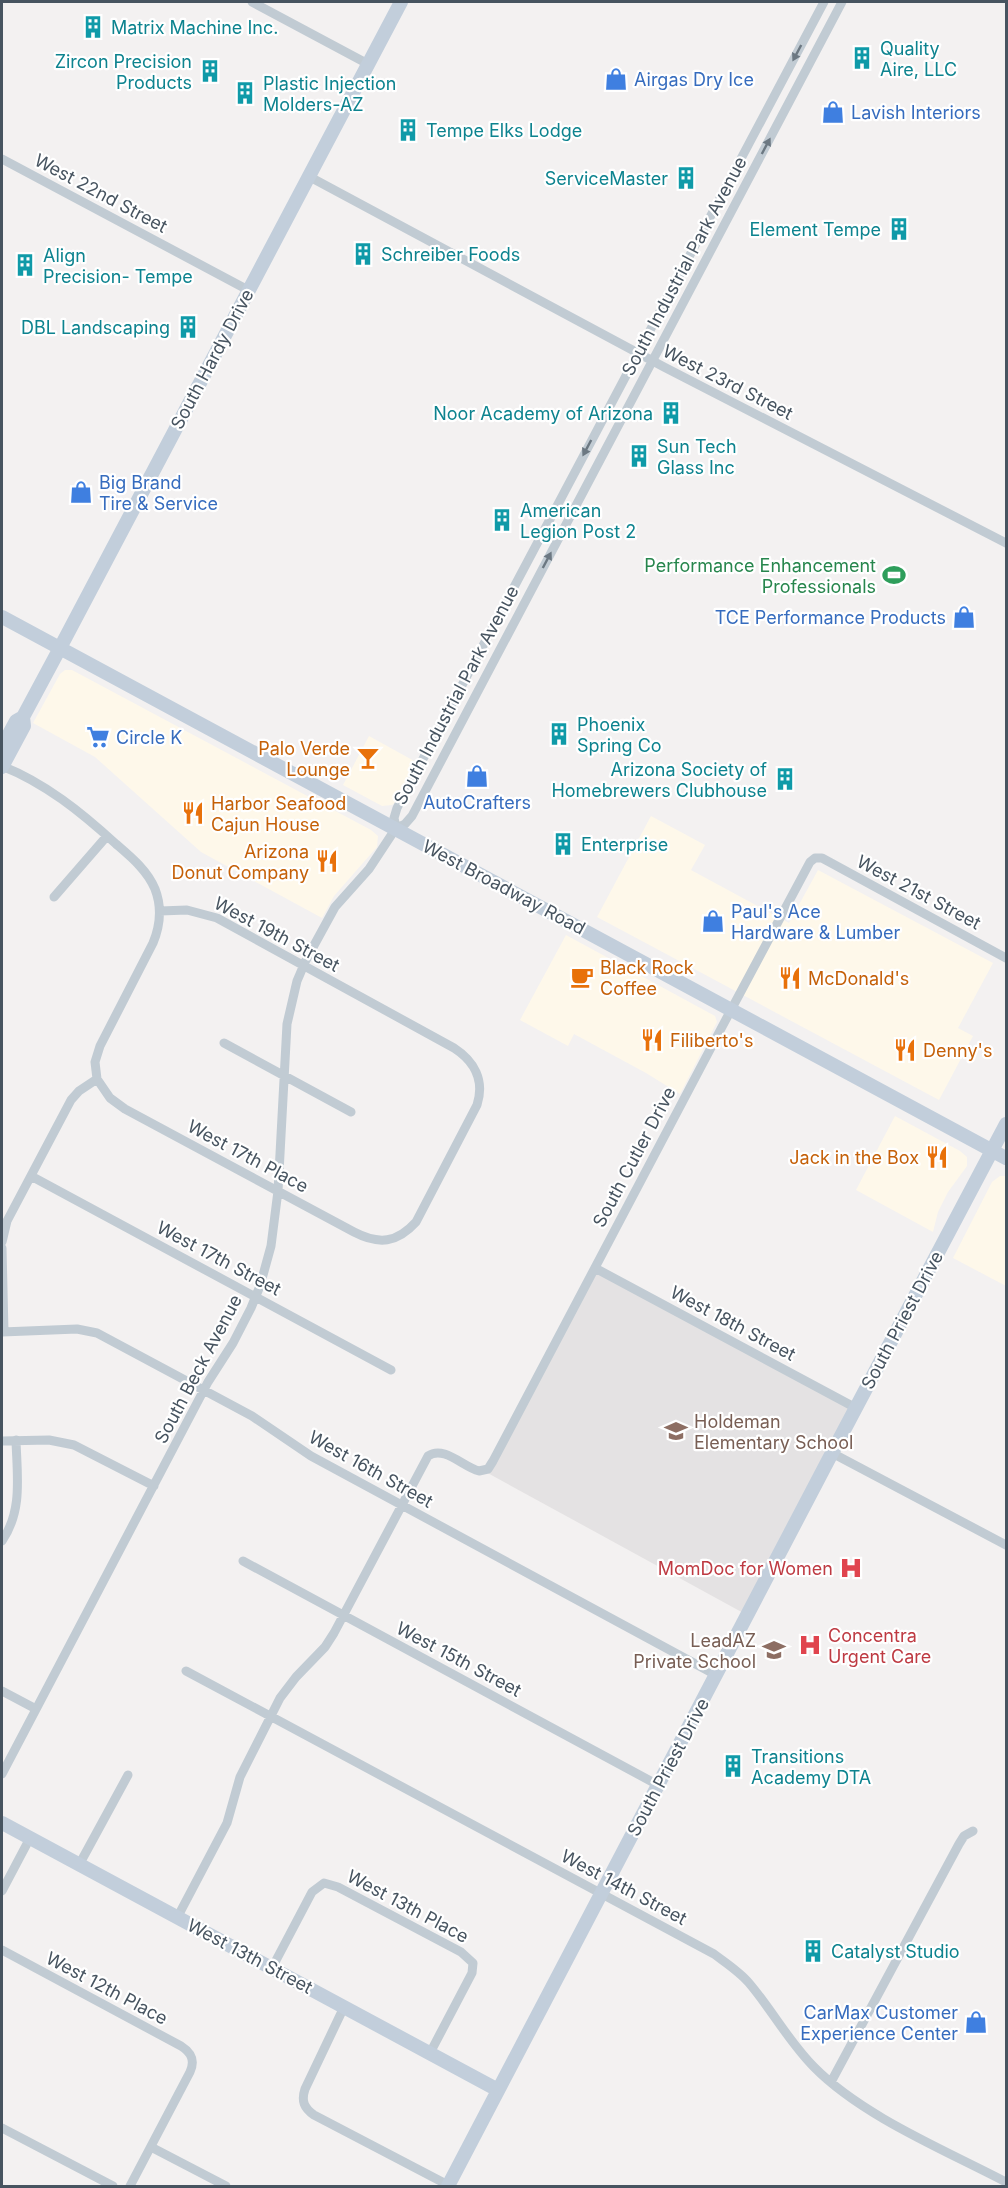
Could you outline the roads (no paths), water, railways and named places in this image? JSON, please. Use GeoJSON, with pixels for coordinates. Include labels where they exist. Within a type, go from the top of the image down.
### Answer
{"type":"FeatureCollection","features":[{"type":"Feature","properties":{"kind":"main road","name":"South Hardy Drive"},"geometry":{"type":"LineString","coordinates":[[2,766],[24,726],[23,717],[401,2]]}},
{"type":"Feature","properties":{"kind":"main road","name":"West Broadway Road"},"geometry":{"type":"LineString","coordinates":[[2,617],[1006,1158]]}},
{"type":"Feature","properties":{"kind":"main road","name":"South Hardy Drive"},"geometry":{"type":"LineString","coordinates":[[2,747],[15,721],[23,717]]}},
{"type":"Feature","properties":{"kind":"main road","name":"South Priest Drive"},"geometry":{"type":"LineString","coordinates":[[448,2186],[1006,1124]]}},
{"type":"Feature","properties":{"kind":"main road","name":"West 13th Street"},"geometry":{"type":"LineString","coordinates":[[2,1823],[498,2090]]}},
{"type":"Feature","properties":{"kind":"street"},"geometry":{"type":"LineString","coordinates":[[252,2],[368,64]]}},
{"type":"Feature","properties":{"kind":"street","name":"South Industrial Park Avenue"},"geometry":{"type":"LineString","coordinates":[[824,2],[397,808],[394,818],[396,828],[405,824],[412,816],[842,2]]}},
{"type":"Feature","properties":{"kind":"street","name":"West 22nd Street"},"geometry":{"type":"LineString","coordinates":[[2,159],[248,290]]}},
{"type":"Feature","properties":{"kind":"street","name":"West 23rd Street"},"geometry":{"type":"LineString","coordinates":[[310,177],[652,361],[1006,543]]}},
{"type":"Feature","properties":{"kind":"street"},"geometry":{"type":"LineString","coordinates":[[2,766],[64,800],[107,836],[145,872],[157,894],[160,911],[158,929],[153,943],[99,1046],[95,1062],[97,1078],[71,1100],[5,1226],[2,1242]]}},
{"type":"Feature","properties":{"kind":"street","name":"South Beck Avenue"},"geometry":{"type":"LineString","coordinates":[[2,1774],[204,1390],[233,1343],[255,1297],[271,1246],[278,1191],[289,1010],[303,966],[334,907],[369,869],[396,828]]}},
{"type":"Feature","properties":{"kind":"street"},"geometry":{"type":"LineString","coordinates":[[54,897],[107,836]]}},
{"type":"Feature","properties":{"kind":"street","name":"South Cutler Drive"},"geometry":{"type":"LineString","coordinates":[[402,1506],[426,1460],[435,1452],[443,1453],[475,1470],[483,1471],[493,1461],[731,1009],[810,862],[815,858]]}},
{"type":"Feature","properties":{"kind":"street","name":"West 21st Street"},"geometry":{"type":"LineString","coordinates":[[815,858],[822,858],[1006,958]]}},
{"type":"Feature","properties":{"kind":"street","name":"West 19th Street"},"geometry":{"type":"LineString","coordinates":[[160,911],[187,910],[210,916],[454,1048],[470,1060],[483,1075],[475,1111],[421,1214],[410,1228],[395,1238]]}},
{"type":"Feature","properties":{"kind":"street"},"geometry":{"type":"LineString","coordinates":[[224,1043],[351,1112]]}},
{"type":"Feature","properties":{"kind":"street","name":"West 17th Place"},"geometry":{"type":"LineString","coordinates":[[97,1078],[104,1091],[117,1104],[361,1236],[379,1240],[395,1238]]}},
{"type":"Feature","properties":{"kind":"street","name":"West 17th Street"},"geometry":{"type":"LineString","coordinates":[[31,1176],[391,1370]]}},
{"type":"Feature","properties":{"kind":"street"},"geometry":{"type":"LineString","coordinates":[[395,1238],[397,1250]]}},
{"type":"Feature","properties":{"kind":"street"},"geometry":{"type":"LineString","coordinates":[[2,1248],[3,1332]]}},
{"type":"Feature","properties":{"kind":"street","name":"West 18th Street"},"geometry":{"type":"LineString","coordinates":[[595,1268],[855,1408]]}},
{"type":"Feature","properties":{"kind":"street","name":"West 16th Street"},"geometry":{"type":"LineString","coordinates":[[3,1332],[77,1329],[91,1331],[262,1422],[311,1456],[716,1675]]}},
{"type":"Feature","properties":{"kind":"street"},"geometry":{"type":"LineString","coordinates":[[2,1541],[17,1504],[16,1440]]}},
{"type":"Feature","properties":{"kind":"street"},"geometry":{"type":"LineString","coordinates":[[2,1441],[49,1440],[74,1445],[154,1486]]}},
{"type":"Feature","properties":{"kind":"street"},"geometry":{"type":"LineString","coordinates":[[832,1453],[1006,1545]]}},
{"type":"Feature","properties":{"kind":"street"},"geometry":{"type":"LineString","coordinates":[[177,1917],[227,1823],[240,1777],[270,1717],[285,1691],[325,1647],[402,1506]]}},
{"type":"Feature","properties":{"kind":"street","name":"West 15th Street"},"geometry":{"type":"LineString","coordinates":[[243,1561],[658,1785]]}},
{"type":"Feature","properties":{"kind":"street","name":"West 14th Street"},"geometry":{"type":"LineString","coordinates":[[186,1671],[724,1961],[748,1981],[800,2052],[831,2082],[873,2112],[1006,2182]]}},
{"type":"Feature","properties":{"kind":"street"},"geometry":{"type":"LineString","coordinates":[[2,1691],[36,1709]]}},
{"type":"Feature","properties":{"kind":"street"},"geometry":{"type":"LineString","coordinates":[[80,1865],[128,1775]]}},
{"type":"Feature","properties":{"kind":"street"},"geometry":{"type":"LineString","coordinates":[[831,2082],[959,1844],[964,1836],[973,1831]]}},
{"type":"Feature","properties":{"kind":"street"},"geometry":{"type":"LineString","coordinates":[[2,1891],[30,1838]]}},
{"type":"Feature","properties":{"kind":"street","name":"West 13th Place"},"geometry":{"type":"LineString","coordinates":[[272,1968],[312,1892],[324,1883],[338,1887],[428,1934],[461,1952],[473,1963],[471,1977],[430,2054]]}},
{"type":"Feature","properties":{"kind":"street","name":"West 12th Place"},"geometry":{"type":"LineString","coordinates":[[2,1950],[181,2046],[191,2054],[193,2059],[190,2072],[151,2147]]}},
{"type":"Feature","properties":{"kind":"street"},"geometry":{"type":"LineString","coordinates":[[344,2007],[305,2089],[304,2104],[314,2115],[448,2186]]}},
{"type":"Feature","properties":{"kind":"street"},"geometry":{"type":"LineString","coordinates":[[2,2128],[113,2187]]}},
{"type":"Feature","properties":{"kind":"street"},"geometry":{"type":"LineString","coordinates":[[130,2187],[151,2147],[226,2187]]}},
{"type":"Feature","properties":{"kind":"place","name":"Matrix Machine Inc."},"geometry":{"type":"Point","coordinates":[93,27]}},
{"type":"Feature","properties":{"kind":"place","name":"Quality Aire, LLC"},"geometry":{"type":"Point","coordinates":[862,58]}},
{"type":"Feature","properties":{"kind":"place","name":"Zircon Precision Products"},"geometry":{"type":"Point","coordinates":[210,71]}},
{"type":"Feature","properties":{"kind":"place","name":"Airgas Dry Ice"},"geometry":{"type":"Point","coordinates":[616,79]}},
{"type":"Feature","properties":{"kind":"place","name":"Plastic Injection Molders-AZ"},"geometry":{"type":"Point","coordinates":[245,93]}},
{"type":"Feature","properties":{"kind":"place","name":"Lavish Interiors"},"geometry":{"type":"Point","coordinates":[833,112]}},
{"type":"Feature","properties":{"kind":"place","name":"Tempe Elks Lodge"},"geometry":{"type":"Point","coordinates":[408,130]}},
{"type":"Feature","properties":{"kind":"place","name":"ServiceMaster"},"geometry":{"type":"Point","coordinates":[686,178]}},
{"type":"Feature","properties":{"kind":"place","name":"Element Tempe"},"geometry":{"type":"Point","coordinates":[899,229]}},
{"type":"Feature","properties":{"kind":"place","name":"Schreiber Foods"},"geometry":{"type":"Point","coordinates":[363,254]}},
{"type":"Feature","properties":{"kind":"place","name":"Align Precision- Tempe"},"geometry":{"type":"Point","coordinates":[25,265]}},
{"type":"Feature","properties":{"kind":"place","name":"DBL Landscaping"},"geometry":{"type":"Point","coordinates":[188,327]}},
{"type":"Feature","properties":{"kind":"place","name":"Noor Academy of Arizona"},"geometry":{"type":"Point","coordinates":[671,413]}},
{"type":"Feature","properties":{"kind":"place","name":"Sun Tech Glass Inc"},"geometry":{"type":"Point","coordinates":[639,456]}},
{"type":"Feature","properties":{"kind":"place","name":"Big Brand Tire & Service"},"geometry":{"type":"Point","coordinates":[81,492]}},
{"type":"Feature","properties":{"kind":"place","name":"American Legion Post 2"},"geometry":{"type":"Point","coordinates":[502,520]}},
{"type":"Feature","properties":{"kind":"place","name":"Performance Enhancement Professionals"},"geometry":{"type":"Point","coordinates":[894,575]}},
{"type":"Feature","properties":{"kind":"place","name":"TCE Performance Products"},"geometry":{"type":"Point","coordinates":[964,617]}},
{"type":"Feature","properties":{"kind":"place","name":"Phoenix Spring Co"},"geometry":{"type":"Point","coordinates":[559,734]}},
{"type":"Feature","properties":{"kind":"place","name":"Circle K"},"geometry":{"type":"Point","coordinates":[98,737]}},
{"type":"Feature","properties":{"kind":"place","name":"Palo Verde Lounge"},"geometry":{"type":"Point","coordinates":[368,758]}},
{"type":"Feature","properties":{"kind":"place","name":"AutoCrafters"},"geometry":{"type":"Point","coordinates":[477,776]}},
{"type":"Feature","properties":{"kind":"place","name":"Arizona Society of Homebrewers Clubhouse"},"geometry":{"type":"Point","coordinates":[785,779]}},
{"type":"Feature","properties":{"kind":"place","name":"Harbor Seafood Cajun House"},"geometry":{"type":"Point","coordinates":[193,813]}},
{"type":"Feature","properties":{"kind":"place","name":"Enterprise"},"geometry":{"type":"Point","coordinates":[563,844]}},
{"type":"Feature","properties":{"kind":"place","name":"Arizona Donut Company"},"geometry":{"type":"Point","coordinates":[327,861]}},
{"type":"Feature","properties":{"kind":"place","name":"Paul's Ace Hardware & Lumber"},"geometry":{"type":"Point","coordinates":[713,921]}},
{"type":"Feature","properties":{"kind":"place","name":"Black Rock Coffee"},"geometry":{"type":"Point","coordinates":[582,977]}},
{"type":"Feature","properties":{"kind":"place","name":"McDonald's"},"geometry":{"type":"Point","coordinates":[790,978]}},
{"type":"Feature","properties":{"kind":"place","name":"Filiberto's"},"geometry":{"type":"Point","coordinates":[652,1040]}},
{"type":"Feature","properties":{"kind":"place","name":"Denny's"},"geometry":{"type":"Point","coordinates":[905,1050]}},
{"type":"Feature","properties":{"kind":"place","name":"Jack in the Box"},"geometry":{"type":"Point","coordinates":[937,1157]}},
{"type":"Feature","properties":{"kind":"place","name":"Holdeman Elementary School"},"geometry":{"type":"Point","coordinates":[676,1431]}},
{"type":"Feature","properties":{"kind":"place","name":"MomDoc for Women"},"geometry":{"type":"Point","coordinates":[851,1568]}},
{"type":"Feature","properties":{"kind":"place","name":"Concentra Urgent Care"},"geometry":{"type":"Point","coordinates":[810,1645]}},
{"type":"Feature","properties":{"kind":"place","name":"LeadAZ Private School"},"geometry":{"type":"Point","coordinates":[774,1650]}},
{"type":"Feature","properties":{"kind":"place","name":"Transitions Academy DTA"},"geometry":{"type":"Point","coordinates":[733,1766]}},
{"type":"Feature","properties":{"kind":"place","name":"Catalyst Studio"},"geometry":{"type":"Point","coordinates":[813,1951]}},
{"type":"Feature","properties":{"kind":"place","name":"CarMax Customer Experience Center"},"geometry":{"type":"Point","coordinates":[976,2022]}}]}
